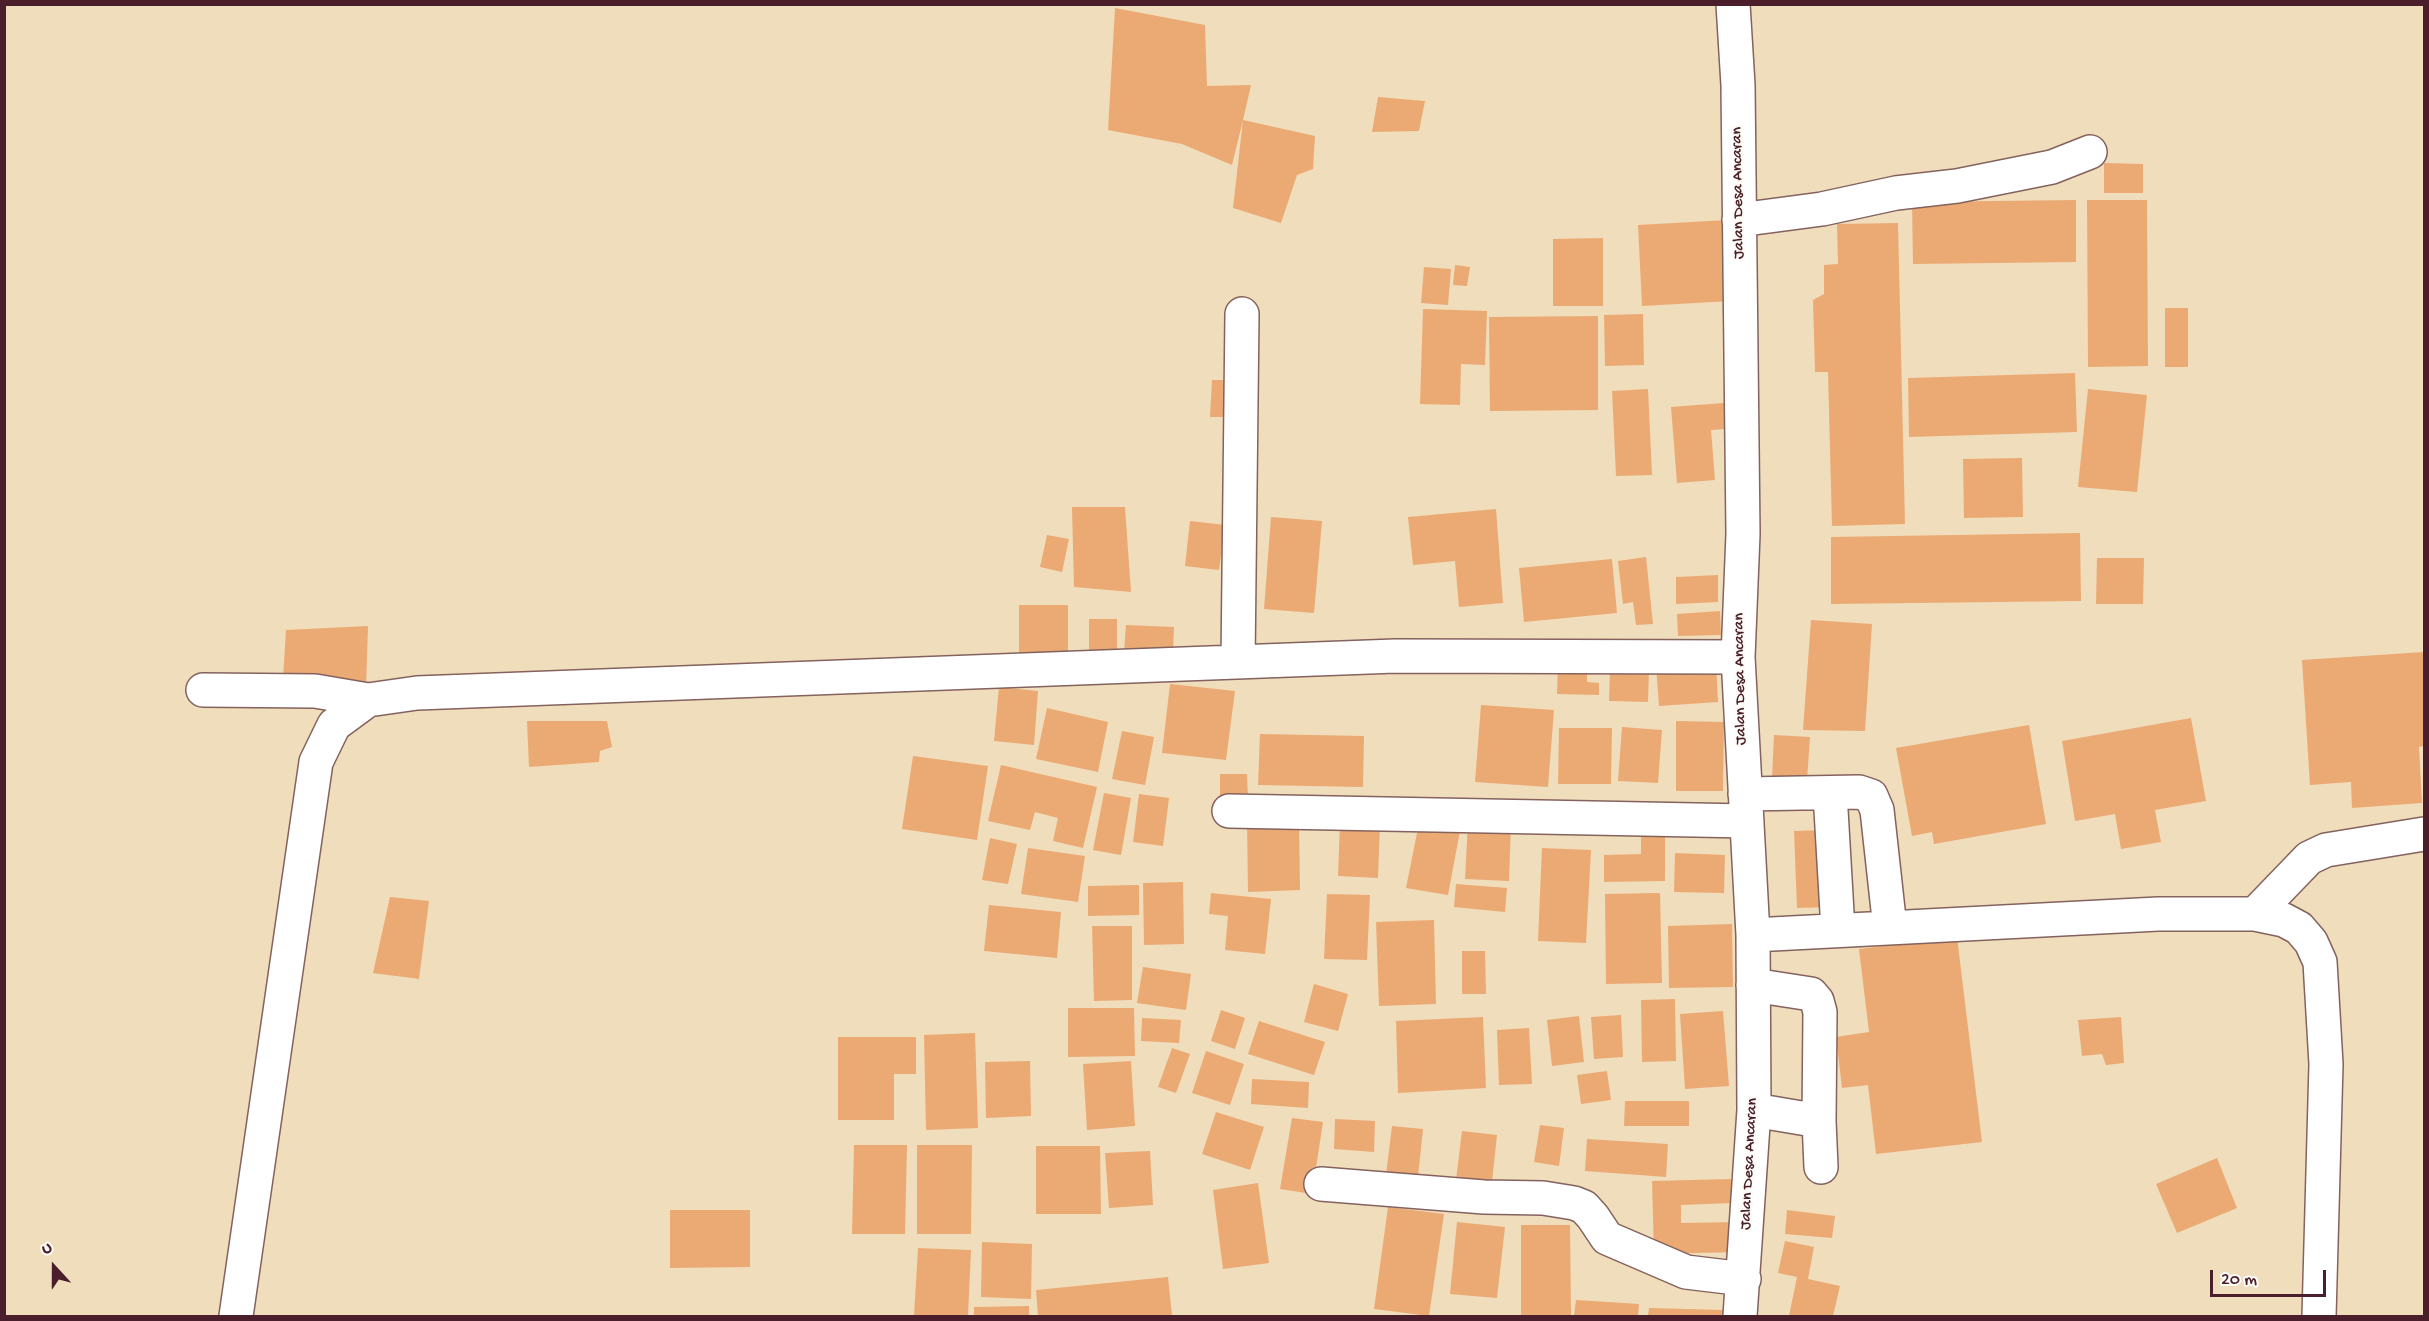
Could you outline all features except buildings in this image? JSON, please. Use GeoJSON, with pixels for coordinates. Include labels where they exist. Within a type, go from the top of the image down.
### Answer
{"type":"FeatureCollection","features":[{"type":"Feature","properties":{"kind":"street","name":"Jalan Desa Ancaran"},"geometry":{"type":"LineString","coordinates":[[1733,4],[1738,85],[1743,534],[1738,657],[1753,935],[1754,1110],[1740,1317]]}},
{"type":"Feature","properties":{"kind":"street"},"geometry":{"type":"LineString","coordinates":[[1739,220],[1822,209],[1896,193],[1957,186],[2052,167],[2090,152]]}},
{"type":"Feature","properties":{"kind":"street"},"geometry":{"type":"LineString","coordinates":[[1238,662],[1242,314]]}},
{"type":"Feature","properties":{"kind":"street"},"geometry":{"type":"LineString","coordinates":[[203,690],[315,691],[368,700],[429,693],[1395,656],[1738,657]]}},
{"type":"Feature","properties":{"kind":"street"},"geometry":{"type":"LineString","coordinates":[[236,1317],[316,762],[334,725],[368,700]]}},
{"type":"Feature","properties":{"kind":"street"},"geometry":{"type":"LineString","coordinates":[[1229,811],[1746,807],[1830,793],[1859,792],[1871,796],[1876,810],[1890,928]]}},
{"type":"Feature","properties":{"kind":"street"},"geometry":{"type":"LineString","coordinates":[[1830,793],[1838,930]]}},
{"type":"Feature","properties":{"kind":"street"},"geometry":{"type":"LineString","coordinates":[[2255,914],[2309,858],[2326,850],[2424,834]]}},
{"type":"Feature","properties":{"kind":"street"},"geometry":{"type":"LineString","coordinates":[[1753,935],[2158,914],[2255,914],[2284,920],[2299,928],[2311,942],[2320,962],[2326,1064],[2319,1317]]}},
{"type":"Feature","properties":{"kind":"street"},"geometry":{"type":"LineString","coordinates":[[1753,985],[1811,994],[1817,1001],[1820,1012],[1821,1167]]}},
{"type":"Feature","properties":{"kind":"street"},"geometry":{"type":"LineString","coordinates":[[1754,1110],[1819,1121]]}},
{"type":"Feature","properties":{"kind":"street"},"geometry":{"type":"LineString","coordinates":[[1321,1184],[1484,1197],[1543,1198],[1574,1203],[1584,1207],[1593,1216],[1607,1238],[1686,1272],[1744,1279]]}}]}
